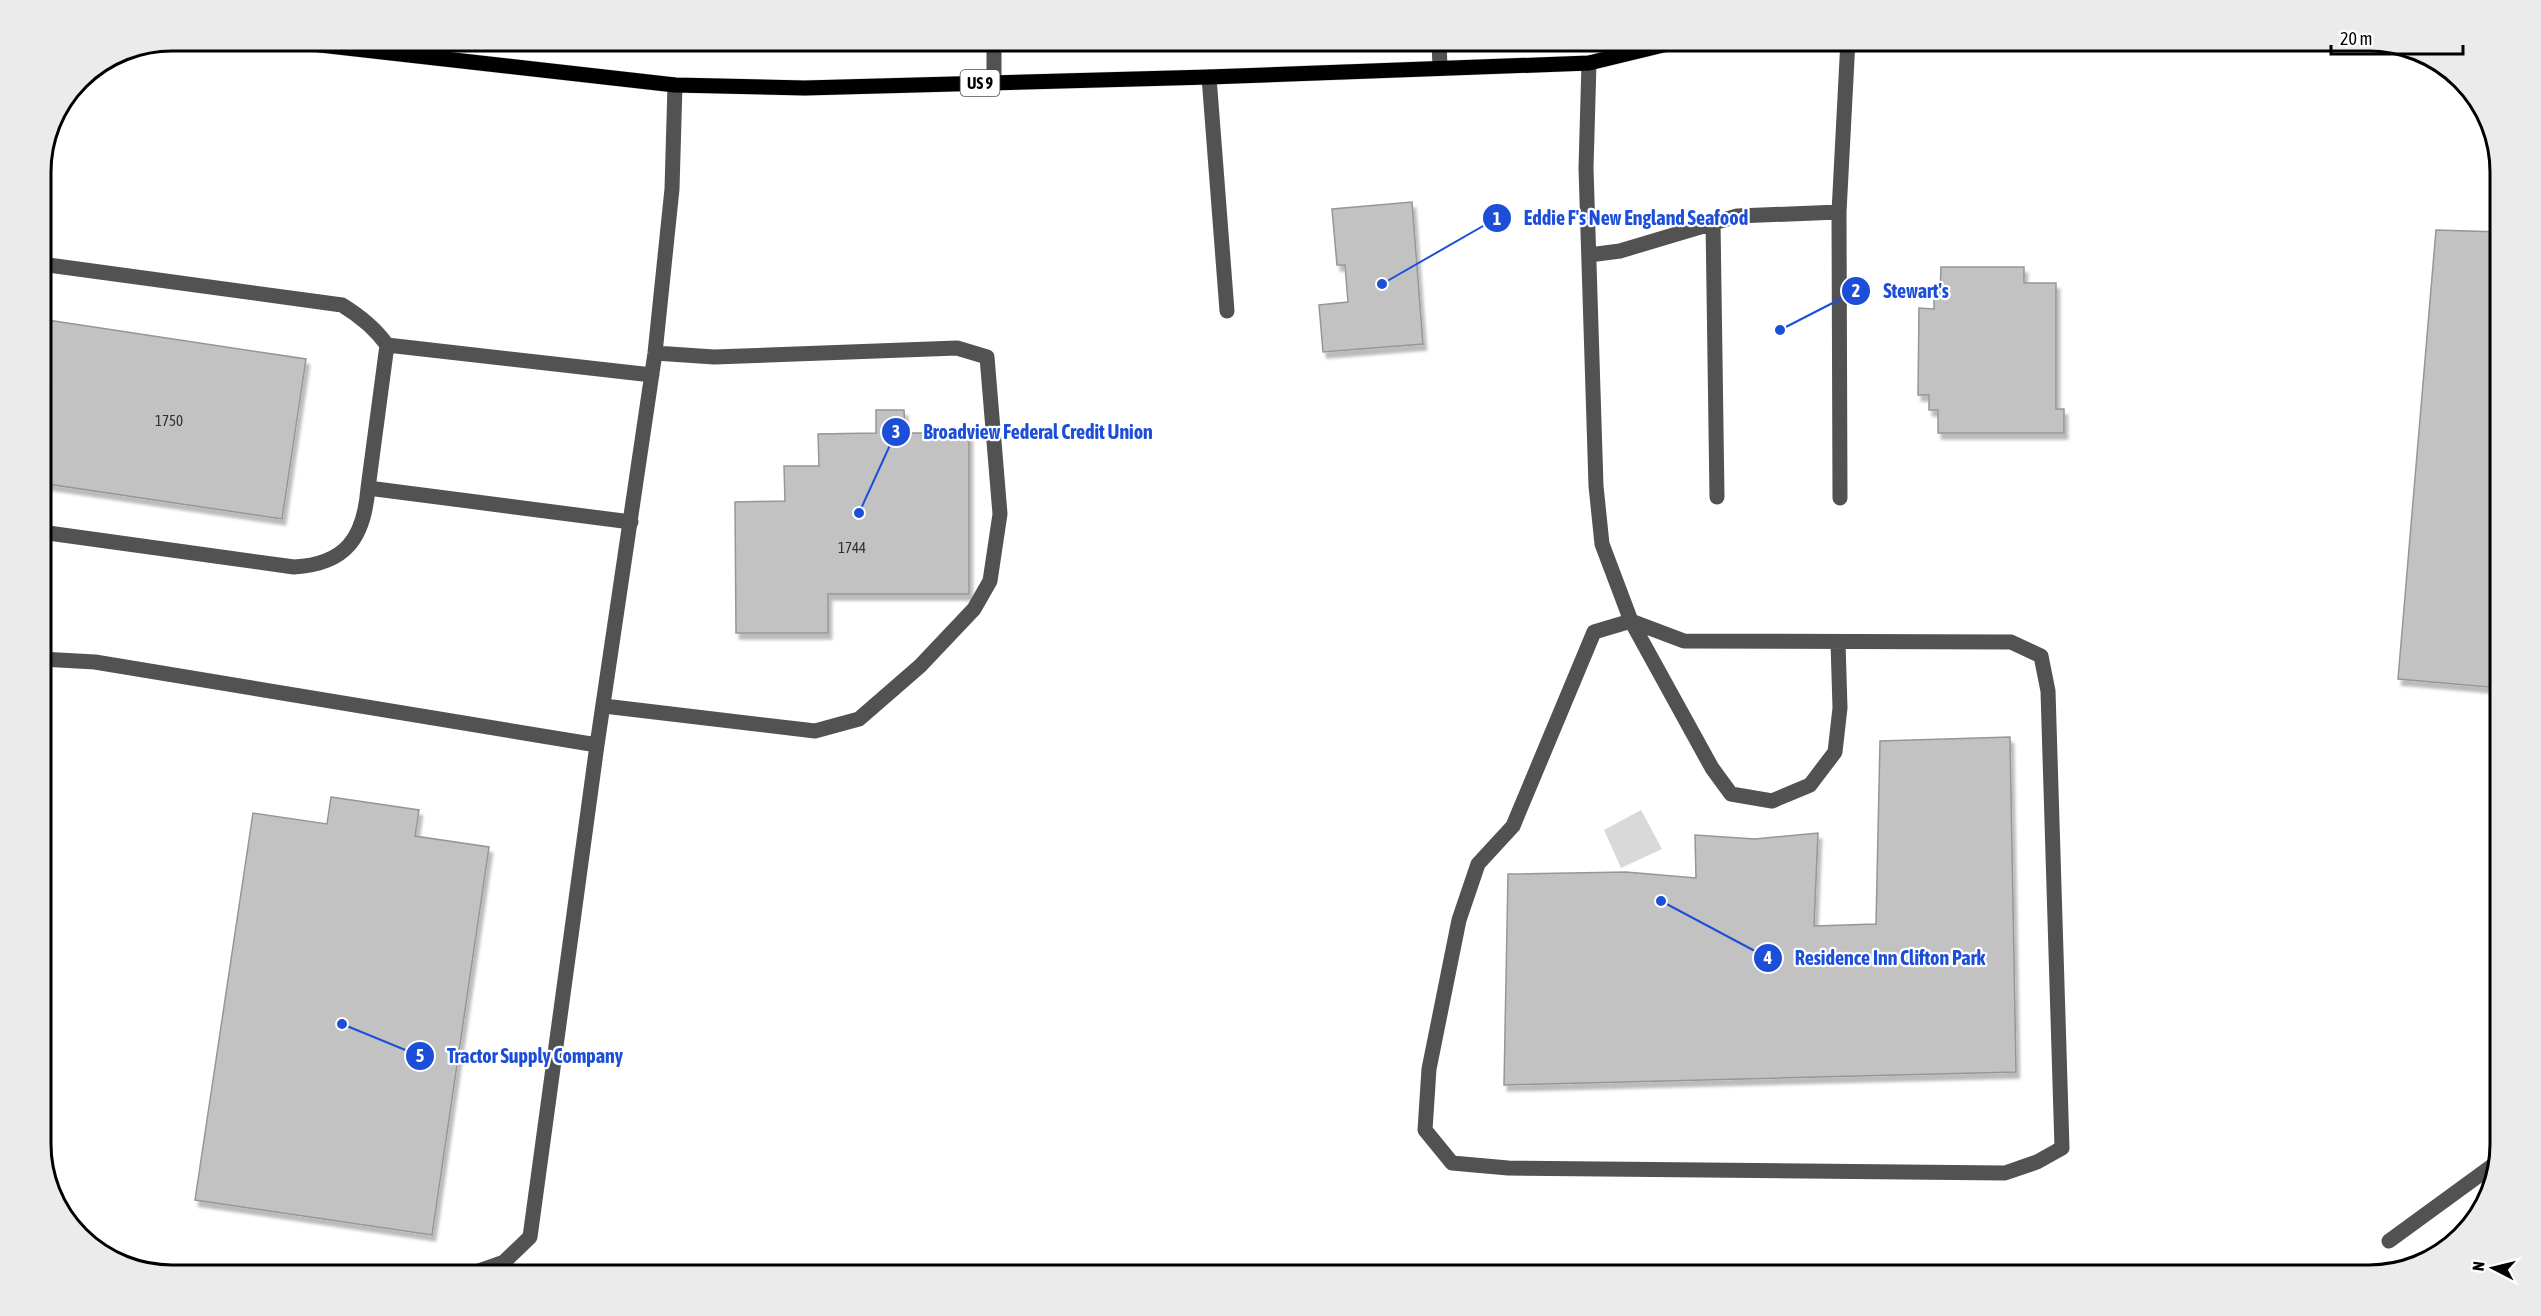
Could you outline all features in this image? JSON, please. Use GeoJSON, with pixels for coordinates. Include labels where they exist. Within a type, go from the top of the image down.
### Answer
{"type":"FeatureCollection","features":[{"type":"Feature","properties":{"kind":"main road","name":"US 9"},"geometry":{"type":"LineString","coordinates":[[374,51],[675,85],[805,88],[1209,77],[1589,63],[1639,51]]}},
{"type":"Feature","properties":{"kind":"street"},"geometry":{"type":"LineString","coordinates":[[994,51],[994,82]]}},
{"type":"Feature","properties":{"kind":"street"},"geometry":{"type":"LineString","coordinates":[[1439,51],[1440,68]]}},
{"type":"Feature","properties":{"kind":"street"},"geometry":{"type":"LineString","coordinates":[[1840,498],[1839,212],[1847,51]]}},
{"type":"Feature","properties":{"kind":"street"},"geometry":{"type":"LineString","coordinates":[[1589,63],[1586,168],[1596,486],[1602,544],[1631,621],[1712,768],[1731,794],[1772,801],[1810,784],[1835,752],[1840,708],[1838,642]]}},
{"type":"Feature","properties":{"kind":"street"},"geometry":{"type":"LineString","coordinates":[[1209,77],[1227,311]]}},
{"type":"Feature","properties":{"kind":"street"},"geometry":{"type":"LineString","coordinates":[[495,1265],[504,1262],[530,1237],[597,745],[655,353],[672,189],[675,85]]}},
{"type":"Feature","properties":{"kind":"street"},"geometry":{"type":"LineString","coordinates":[[1589,255],[1620,251],[1713,221],[1737,216],[1839,212]]}},
{"type":"Feature","properties":{"kind":"street"},"geometry":{"type":"LineString","coordinates":[[1713,221],[1717,497]]}},
{"type":"Feature","properties":{"kind":"street"},"geometry":{"type":"LineString","coordinates":[[51,265],[342,306],[365,321],[387,345],[652,375]]}},
{"type":"Feature","properties":{"kind":"street"},"geometry":{"type":"LineString","coordinates":[[51,533],[294,567],[309,566],[331,560],[348,547],[358,535],[363,522],[387,345]]}},
{"type":"Feature","properties":{"kind":"street"},"geometry":{"type":"LineString","coordinates":[[604,706],[814,730],[859,719],[920,666],[974,609],[990,580],[1000,513],[987,357],[957,348],[714,357],[655,353]]}},
{"type":"Feature","properties":{"kind":"street"},"geometry":{"type":"LineString","coordinates":[[368,488],[631,522]]}},
{"type":"Feature","properties":{"kind":"street"},"geometry":{"type":"LineString","coordinates":[[1631,621],[1684,641],[2011,642],[2041,656],[2048,691],[2062,1148],[2037,1162],[2006,1173],[1519,1168],[1452,1163],[1425,1130],[1429,1069],[1459,920],[1478,864],[1513,826],[1594,632],[1631,621]]}},
{"type":"Feature","properties":{"kind":"street"},"geometry":{"type":"LineString","coordinates":[[51,660],[95,662],[597,745]]}},
{"type":"Feature","properties":{"kind":"street"},"geometry":{"type":"LineString","coordinates":[[2388,1241],[2487,1169]]}},
{"type":"Feature","properties":{"kind":"shaded area"},"geometry":{"type":"Polygon","coordinates":[[[1641,810],[1662,849],[1621,868],[1604,830],[1641,810]]]}},
{"type":"Feature","properties":{"kind":"building"},"geometry":{"type":"Polygon","coordinates":[[[1412,202],[1423,344],[1323,352],[1319,305],[1348,302],[1345,265],[1337,265],[1332,209],[1412,202]]]}},
{"type":"Feature","properties":{"kind":"building"},"geometry":{"type":"Polygon","coordinates":[[[2436,230],[2490,232],[2490,687],[2398,679],[2436,230]]]}},
{"type":"Feature","properties":{"kind":"building"},"geometry":{"type":"Polygon","coordinates":[[[1941,267],[2024,267],[2024,283],[2056,283],[2056,409],[2064,409],[2064,433],[1938,433],[1938,410],[1929,410],[1929,395],[1918,395],[1919,308],[1934,309],[1934,295],[1940,295],[1941,267]]]}},
{"type":"Feature","properties":{"kind":"building"},"geometry":{"type":"Polygon","coordinates":[[[51,321],[306,359],[282,519],[51,484],[51,321]]]}},
{"type":"Feature","properties":{"kind":"building"},"geometry":{"type":"Polygon","coordinates":[[[876,410],[904,410],[905,433],[969,433],[969,594],[828,594],[828,633],[736,633],[735,502],[785,501],[784,466],[819,466],[818,434],[876,433],[876,410]]]}},
{"type":"Feature","properties":{"kind":"building"},"geometry":{"type":"Polygon","coordinates":[[[2010,737],[2016,1072],[1504,1085],[1508,874],[1626,872],[1696,878],[1695,835],[1755,839],[1818,833],[1814,926],[1876,924],[1880,741],[2010,737]]]}},
{"type":"Feature","properties":{"kind":"building"},"geometry":{"type":"Polygon","coordinates":[[[331,797],[419,810],[415,836],[489,847],[432,1235],[195,1200],[253,813],[327,824],[331,797]]]}},
{"type":"Feature","properties":{"kind":"place","name":"Eddie F's New England Seafood"},"geometry":{"type":"Point","coordinates":[1382,284]}},
{"type":"Feature","properties":{"kind":"place","name":"Stewart's"},"geometry":{"type":"Point","coordinates":[1780,330]}},
{"type":"Feature","properties":{"kind":"place","name":"Broadview Federal Credit Union"},"geometry":{"type":"Point","coordinates":[859,513]}},
{"type":"Feature","properties":{"kind":"place","name":"Residence Inn Clifton Park"},"geometry":{"type":"Point","coordinates":[1661,901]}},
{"type":"Feature","properties":{"kind":"place","name":"Tractor Supply Company"},"geometry":{"type":"Point","coordinates":[342,1024]}}]}
